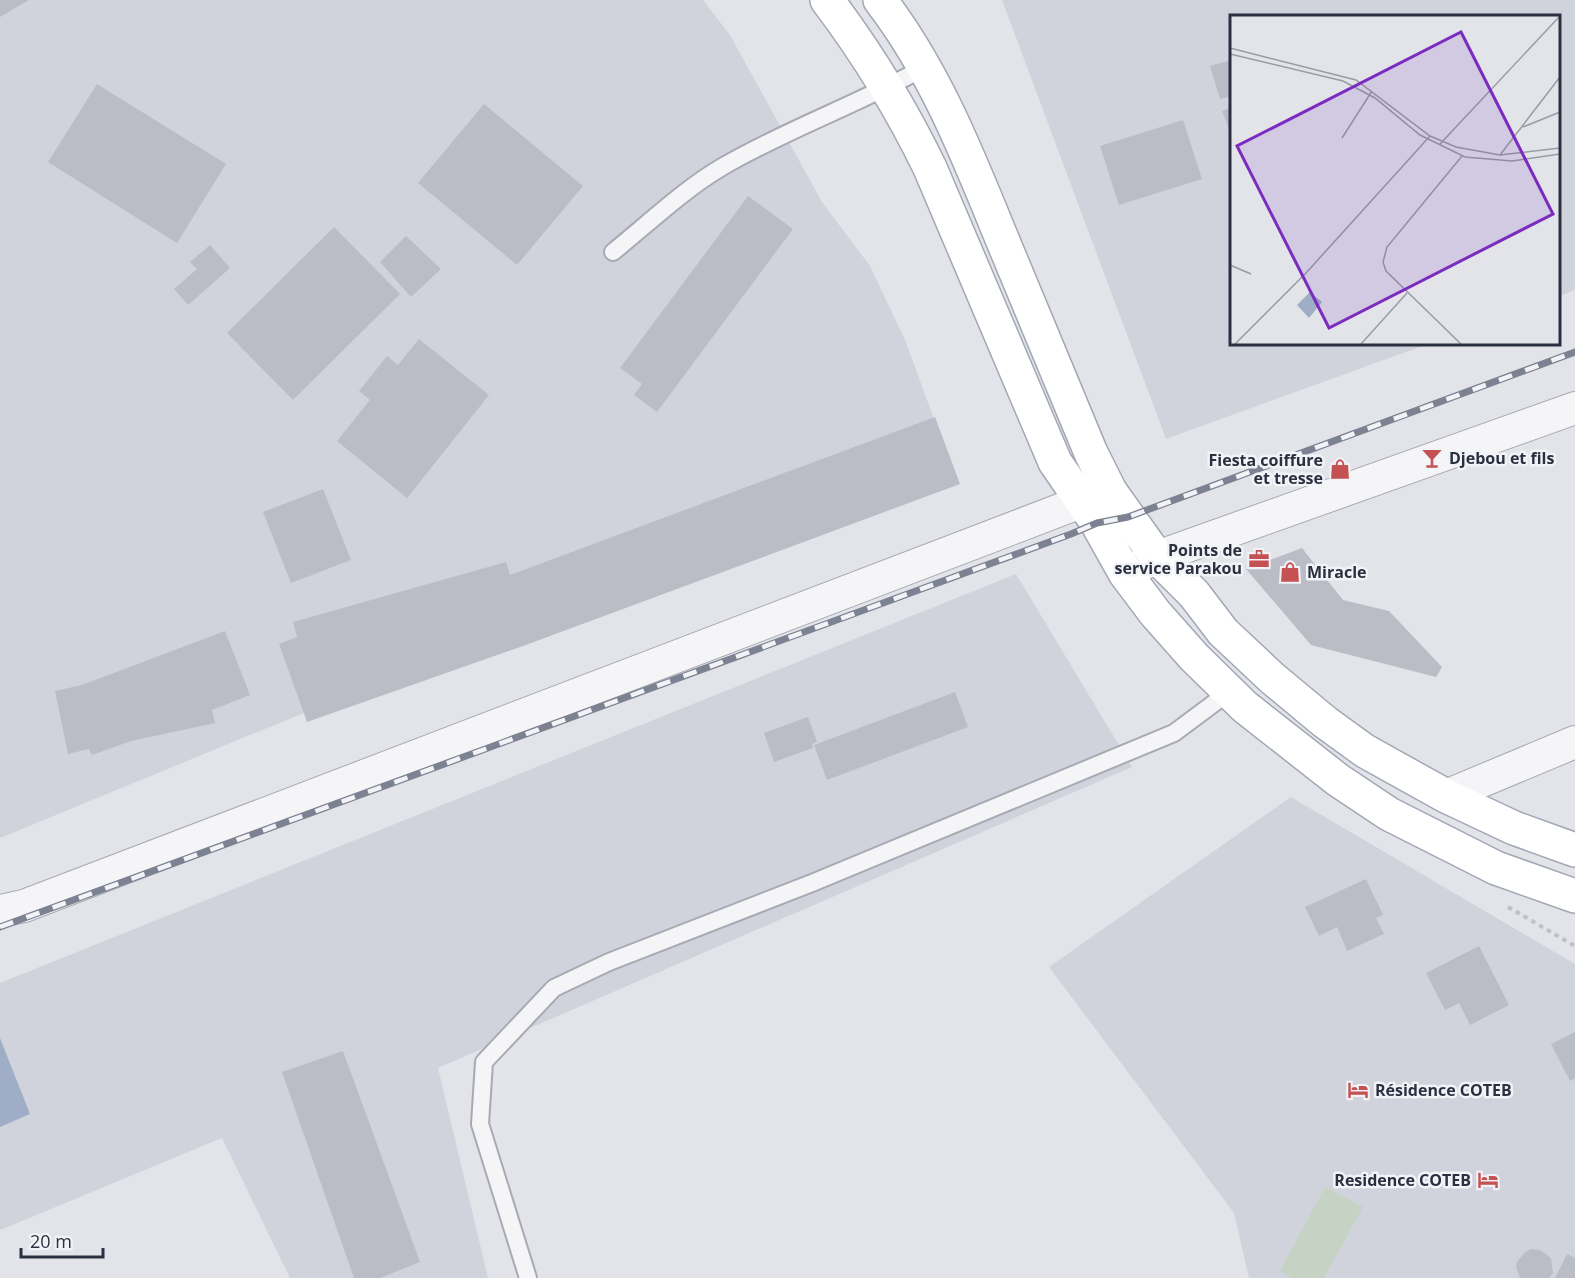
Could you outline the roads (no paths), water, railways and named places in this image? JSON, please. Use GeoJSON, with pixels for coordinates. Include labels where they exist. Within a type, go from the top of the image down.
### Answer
{"type":"FeatureCollection","features":[{"type":"Feature","properties":{"kind":"main road"},"geometry":{"type":"LineString","coordinates":[[827,0],[859,42],[888,88],[930,168],[1055,462],[1097,496],[1194,594],[1223,632],[1272,678],[1325,722],[1365,751],[1446,796],[1514,828],[1575,850]]}},
{"type":"Feature","properties":{"kind":"main road"},"geometry":{"type":"LineString","coordinates":[[880,0],[925,67],[973,169],[1087,442],[1097,496],[1125,573],[1155,613],[1229,692],[1338,780],[1389,814],[1496,868],[1575,896]]}},
{"type":"Feature","properties":{"kind":"street"},"geometry":{"type":"LineString","coordinates":[[1125,573],[1157,557],[1575,408]]}},
{"type":"Feature","properties":{"kind":"street"},"geometry":{"type":"LineString","coordinates":[[0,911],[24,906],[1097,496]]}},
{"type":"Feature","properties":{"kind":"street"},"geometry":{"type":"LineString","coordinates":[[1446,796],[1575,742]]}},
{"type":"Feature","properties":{"kind":"lane"},"geometry":{"type":"LineString","coordinates":[[613,252],[693,186],[722,167],[888,88],[925,67]]}},
{"type":"Feature","properties":{"kind":"lane"},"geometry":{"type":"LineString","coordinates":[[528,1278],[480,1124],[484,1062],[554,988],[609,962],[812,884],[1174,733],[1229,692]]}},
{"type":"Feature","properties":{"kind":"water"},"geometry":{"type":"Polygon","coordinates":[[[0,1038],[30,1114],[0,1127],[0,1038]]]}},
{"type":"Feature","properties":{"kind":"railway"},"geometry":{"type":"LineString","coordinates":[[0,927],[1097,523],[1128,517],[1575,352]]}},
{"type":"Feature","properties":{"kind":"place","name":"Djebou et fils"},"geometry":{"type":"Point","coordinates":[1432,458]}},
{"type":"Feature","properties":{"kind":"place","name":"Fiesta coiffure et tresse"},"geometry":{"type":"Point","coordinates":[1340,469]}},
{"type":"Feature","properties":{"kind":"place","name":"Points de service Parakou"},"geometry":{"type":"Point","coordinates":[1259,559]}},
{"type":"Feature","properties":{"kind":"place","name":"Miracle"},"geometry":{"type":"Point","coordinates":[1290,572]}},
{"type":"Feature","properties":{"kind":"place","name":"Résidence COTEB"},"geometry":{"type":"Point","coordinates":[1358,1090]}},
{"type":"Feature","properties":{"kind":"place","name":"Residence COTEB"},"geometry":{"type":"Point","coordinates":[1488,1180]}}]}
